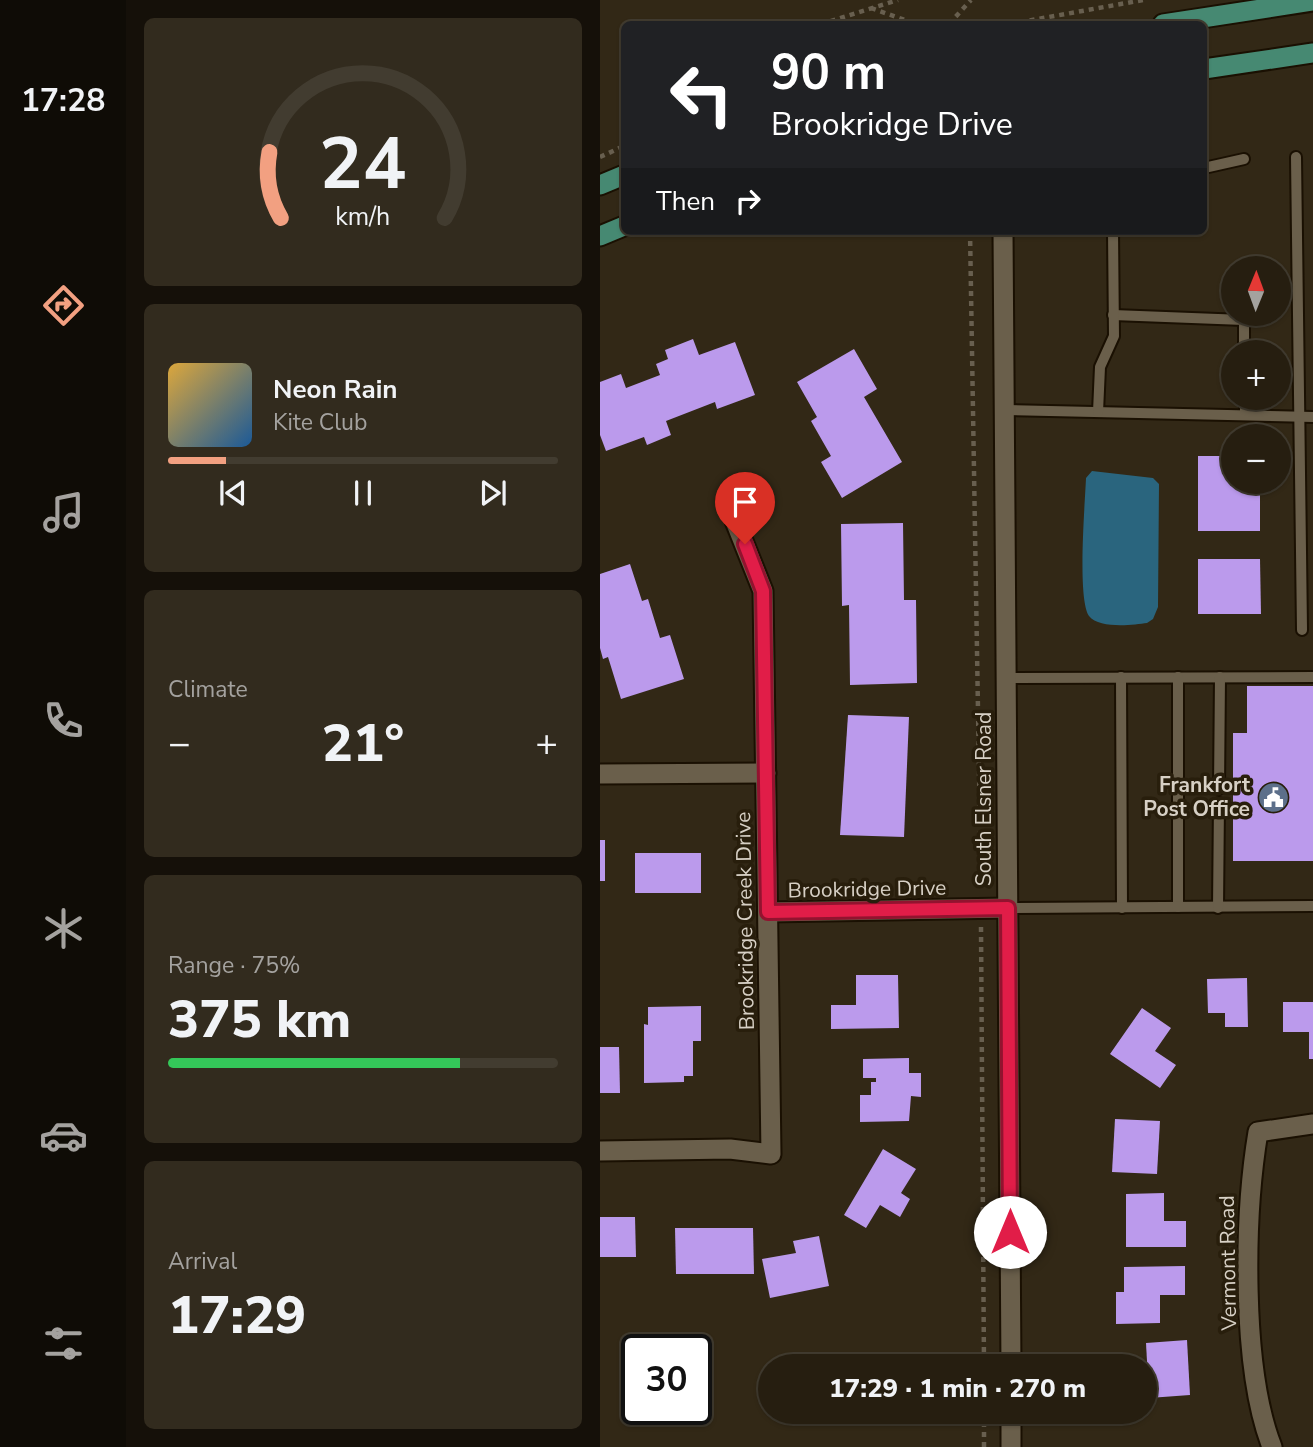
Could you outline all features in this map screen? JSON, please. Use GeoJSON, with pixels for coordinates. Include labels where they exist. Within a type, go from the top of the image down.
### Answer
{"type":"FeatureCollection","features":[{"type":"Feature","properties":{"kind":"main road"},"geometry":{"type":"LineString","coordinates":[[1183,21],[1313,1]]}},
{"type":"Feature","properties":{"kind":"main road"},"geometry":{"type":"LineString","coordinates":[[1207,69],[1313,53]]}},
{"type":"Feature","properties":{"kind":"main road"},"geometry":{"type":"LineString","coordinates":[[600,185],[621,176]]}},
{"type":"Feature","properties":{"kind":"main road"},"geometry":{"type":"LineString","coordinates":[[600,236],[621,227]]}},
{"type":"Feature","properties":{"kind":"street","name":"South Elsner Road"},"geometry":{"type":"LineString","coordinates":[[1003,235],[1011,1354]]}},
{"type":"Feature","properties":{"kind":"street","name":"Brookridge Creek Drive"},"geometry":{"type":"LineString","coordinates":[[600,1151],[730,1149],[771,1154],[763,591],[735,521]]}},
{"type":"Feature","properties":{"kind":"street"},"geometry":{"type":"LineString","coordinates":[[600,774],[766,773]]}},
{"type":"Feature","properties":{"kind":"street","name":"Brookridge Drive"},"geometry":{"type":"LineString","coordinates":[[768,912],[1008,908]]}},
{"type":"Feature","properties":{"kind":"street","name":"Vermont Road"},"geometry":{"type":"LineString","coordinates":[[1272,1447],[1256,1373],[1250,1325],[1249,1187],[1258,1132],[1313,1124]]}},
{"type":"Feature","properties":{"kind":"street"},"geometry":{"type":"LineString","coordinates":[[1011,1424],[1011,1447]]}},
{"type":"Feature","properties":{"kind":"lane"},"geometry":{"type":"LineString","coordinates":[[1296,157],[1300,364],[1307,417],[1307,521],[1302,630]]}},
{"type":"Feature","properties":{"kind":"lane"},"geometry":{"type":"LineString","coordinates":[[1207,167],[1244,159]]}},
{"type":"Feature","properties":{"kind":"lane"},"geometry":{"type":"LineString","coordinates":[[1098,412],[1100,367],[1114,336],[1113,235]]}},
{"type":"Feature","properties":{"kind":"lane"},"geometry":{"type":"LineString","coordinates":[[1113,315],[1244,320],[1244,340]]}},
{"type":"Feature","properties":{"kind":"lane"},"geometry":{"type":"LineString","coordinates":[[1300,364],[1313,364]]}},
{"type":"Feature","properties":{"kind":"lane"},"geometry":{"type":"LineString","coordinates":[[1005,410],[1307,417]]}},
{"type":"Feature","properties":{"kind":"lane"},"geometry":{"type":"LineString","coordinates":[[1245,410],[1245,415]]}},
{"type":"Feature","properties":{"kind":"lane"},"geometry":{"type":"LineString","coordinates":[[1121,677],[1122,908]]}},
{"type":"Feature","properties":{"kind":"lane"},"geometry":{"type":"LineString","coordinates":[[1178,677],[1178,907]]}},
{"type":"Feature","properties":{"kind":"lane"},"geometry":{"type":"LineString","coordinates":[[1219,789],[1220,677]]}},
{"type":"Feature","properties":{"kind":"lane"},"geometry":{"type":"LineString","coordinates":[[1007,678],[1313,677]]}},
{"type":"Feature","properties":{"kind":"lane"},"geometry":{"type":"LineString","coordinates":[[1218,908],[1219,803]]}},
{"type":"Feature","properties":{"kind":"lane"},"geometry":{"type":"LineString","coordinates":[[1008,908],[1313,906]]}},
{"type":"Feature","properties":{"kind":"path"},"geometry":{"type":"LineString","coordinates":[[830,21],[898,0]]}},
{"type":"Feature","properties":{"kind":"path"},"geometry":{"type":"LineString","coordinates":[[952,21],[971,0]]}},
{"type":"Feature","properties":{"kind":"path"},"geometry":{"type":"LineString","coordinates":[[1027,21],[1143,0]]}},
{"type":"Feature","properties":{"kind":"path"},"geometry":{"type":"LineString","coordinates":[[871,8],[908,21]]}},
{"type":"Feature","properties":{"kind":"path"},"geometry":{"type":"LineString","coordinates":[[600,157],[621,147]]}},
{"type":"Feature","properties":{"kind":"path"},"geometry":{"type":"LineString","coordinates":[[970,235],[981,910],[984,1354]]}},
{"type":"Feature","properties":{"kind":"path"},"geometry":{"type":"LineString","coordinates":[[984,1424],[984,1447]]}},
{"type":"Feature","properties":{"kind":"water"},"geometry":{"type":"Polygon","coordinates":[[[1092,471],[1153,478],[1159,484],[1158,607],[1153,619],[1147,623],[1100,623],[1089,616],[1085,606],[1083,550],[1086,478],[1092,471]]]}},
{"type":"Feature","properties":{"kind":"building"},"geometry":{"type":"Polygon","coordinates":[[[693,339],[699,355],[735,342],[755,395],[717,409],[715,402],[666,421],[671,435],[647,445],[644,437],[606,451],[600,435],[600,382],[621,374],[626,388],[660,375],[656,364],[668,359],[665,350],[693,339]]]}},
{"type":"Feature","properties":{"kind":"building"},"geometry":{"type":"Polygon","coordinates":[[[854,349],[877,389],[864,397],[902,462],[842,498],[821,462],[831,456],[811,421],[817,417],[797,382],[854,349]]]}},
{"type":"Feature","properties":{"kind":"building"},"geometry":{"type":"Polygon","coordinates":[[[1198,456],[1221,456],[1221,494],[1260,494],[1260,531],[1198,531],[1198,456]]]}},
{"type":"Feature","properties":{"kind":"building"},"geometry":{"type":"Polygon","coordinates":[[[903,523],[904,600],[916,600],[917,683],[850,685],[849,605],[842,606],[841,524],[903,523]]]}},
{"type":"Feature","properties":{"kind":"building"},"geometry":{"type":"Polygon","coordinates":[[[1198,559],[1260,559],[1261,614],[1198,614],[1198,559]]]}},
{"type":"Feature","properties":{"kind":"building"},"geometry":{"type":"Polygon","coordinates":[[[630,564],[642,601],[648,599],[660,638],[670,635],[684,679],[621,699],[608,657],[603,659],[600,648],[600,574],[630,564]]]}},
{"type":"Feature","properties":{"kind":"building","name":"Frankfort Post Office"},"geometry":{"type":"Polygon","coordinates":[[[1247,686],[1313,686],[1313,861],[1233,861],[1233,733],[1247,733],[1247,686]]]}},
{"type":"Feature","properties":{"kind":"building"},"geometry":{"type":"Polygon","coordinates":[[[848,715],[909,717],[904,837],[840,835],[848,715]]]}},
{"type":"Feature","properties":{"kind":"building"},"geometry":{"type":"Polygon","coordinates":[[[600,840],[605,840],[605,881],[600,881],[600,840]]]}},
{"type":"Feature","properties":{"kind":"building"},"geometry":{"type":"Polygon","coordinates":[[[635,853],[701,853],[701,893],[635,893],[635,853]]]}},
{"type":"Feature","properties":{"kind":"building"},"geometry":{"type":"Polygon","coordinates":[[[856,975],[898,975],[899,1028],[831,1029],[831,1005],[856,1005],[856,975]]]}},
{"type":"Feature","properties":{"kind":"building"},"geometry":{"type":"Polygon","coordinates":[[[1247,978],[1248,1027],[1225,1027],[1225,1013],[1208,1013],[1207,979],[1247,978]]]}},
{"type":"Feature","properties":{"kind":"building"},"geometry":{"type":"Polygon","coordinates":[[[1283,1002],[1313,1002],[1313,1059],[1309,1059],[1309,1032],[1283,1032],[1283,1002]]]}},
{"type":"Feature","properties":{"kind":"building"},"geometry":{"type":"Polygon","coordinates":[[[701,1006],[701,1041],[693,1041],[693,1076],[684,1076],[684,1082],[644,1083],[644,1024],[648,1025],[648,1007],[701,1006]]]}},
{"type":"Feature","properties":{"kind":"building"},"geometry":{"type":"Polygon","coordinates":[[[1142,1008],[1171,1028],[1155,1051],[1176,1065],[1160,1088],[1110,1054],[1142,1008]]]}},
{"type":"Feature","properties":{"kind":"building"},"geometry":{"type":"Polygon","coordinates":[[[600,1047],[619,1047],[620,1093],[600,1093],[600,1047]]]}},
{"type":"Feature","properties":{"kind":"building"},"geometry":{"type":"Polygon","coordinates":[[[909,1058],[909,1073],[921,1073],[921,1097],[911,1096],[909,1121],[860,1122],[860,1095],[871,1095],[871,1082],[876,1082],[876,1078],[863,1078],[863,1059],[909,1058]]]}},
{"type":"Feature","properties":{"kind":"building"},"geometry":{"type":"Polygon","coordinates":[[[1115,1119],[1160,1121],[1157,1174],[1112,1172],[1115,1119]]]}},
{"type":"Feature","properties":{"kind":"building"},"geometry":{"type":"Polygon","coordinates":[[[883,1149],[916,1169],[901,1193],[910,1199],[900,1217],[880,1205],[866,1228],[844,1215],[883,1149]]]}},
{"type":"Feature","properties":{"kind":"building"},"geometry":{"type":"Polygon","coordinates":[[[1164,1193],[1164,1221],[1186,1221],[1186,1247],[1126,1247],[1126,1194],[1164,1193]]]}},
{"type":"Feature","properties":{"kind":"building"},"geometry":{"type":"Polygon","coordinates":[[[600,1217],[635,1217],[636,1257],[600,1257],[600,1217]]]}},
{"type":"Feature","properties":{"kind":"building"},"geometry":{"type":"Polygon","coordinates":[[[675,1228],[753,1228],[754,1274],[676,1274],[675,1228]]]}},
{"type":"Feature","properties":{"kind":"building"},"geometry":{"type":"Polygon","coordinates":[[[819,1236],[829,1286],[770,1298],[762,1259],[796,1253],[793,1241],[819,1236]]]}},
{"type":"Feature","properties":{"kind":"building"},"geometry":{"type":"Polygon","coordinates":[[[1185,1266],[1185,1295],[1160,1295],[1160,1323],[1116,1324],[1116,1292],[1124,1292],[1124,1267],[1185,1266]]]}},
{"type":"Feature","properties":{"kind":"building"},"geometry":{"type":"Polygon","coordinates":[[[1187,1340],[1190,1395],[1157,1397],[1157,1354],[1147,1354],[1146,1343],[1187,1340]]]}},
{"type":"Feature","properties":{"kind":"place","name":"Frankfort Post Office"},"geometry":{"type":"Point","coordinates":[1273,797]}},
{"type":"Feature","properties":{"kind":"route"},"geometry":{"type":"LineString","coordinates":[[745,544],[763,591],[768,912],[1008,908],[1010,1232]]}}]}
